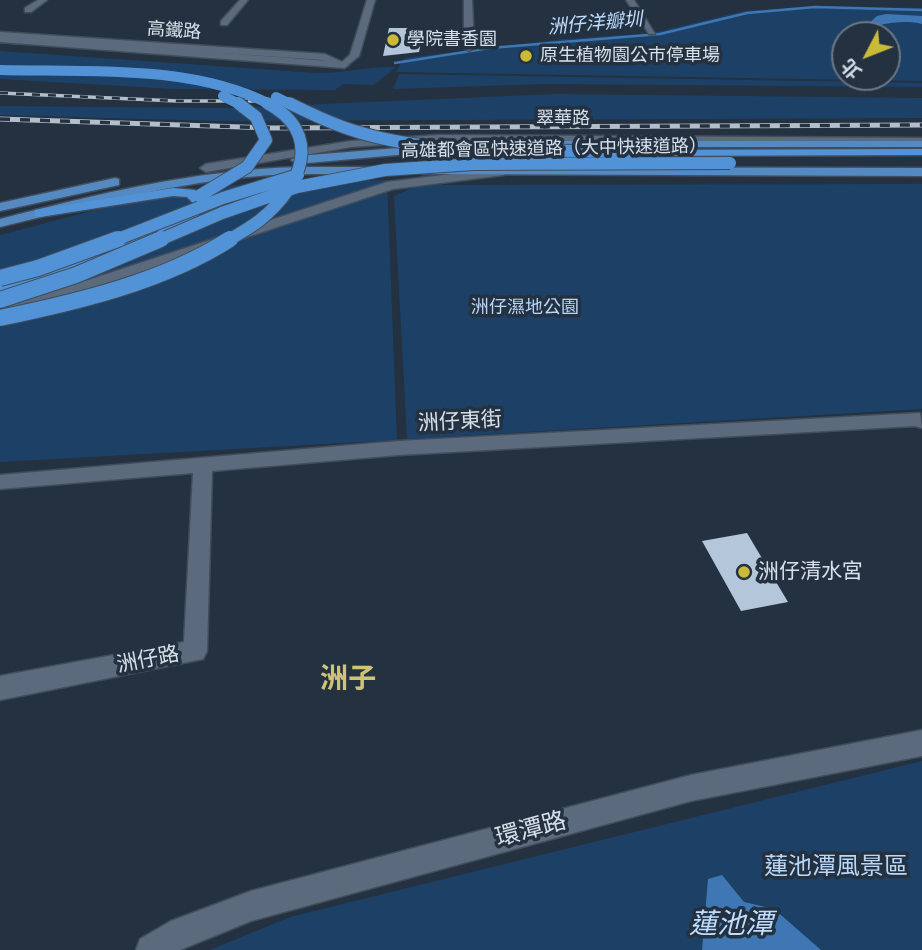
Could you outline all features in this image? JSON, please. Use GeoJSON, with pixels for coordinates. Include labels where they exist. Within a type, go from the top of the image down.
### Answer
{"type":"FeatureCollection","features":[{"type":"Feature","properties":{"kind":"highway"},"geometry":{"type":"LineString","coordinates":[[0,70],[209,78],[257,90],[356,132],[413,144],[640,153]]}},
{"type":"Feature","properties":{"kind":"highway"},"geometry":{"type":"LineString","coordinates":[[0,70],[192,87],[223,96],[247,108],[256,116],[265,131],[266,140],[255,159],[230,179],[183,204],[46,263]]}},
{"type":"Feature","properties":{"kind":"highway"},"geometry":{"type":"LineString","coordinates":[[0,70],[175,78],[224,86],[264,100],[280,109],[295,125],[303,148],[297,179],[286,194],[259,220],[207,253],[122,287],[50,308],[0,316]]}},
{"type":"Feature","properties":{"kind":"highway","name":"高雄都會區快速道路（大中快速道路）"},"geometry":{"type":"LineString","coordinates":[[0,278],[89,250],[234,194],[319,170],[383,159],[463,154],[922,152]]}},
{"type":"Feature","properties":{"kind":"highway","name":"高雄都會區快速道路（大中快速道路）"},"geometry":{"type":"LineString","coordinates":[[0,300],[99,267],[288,190],[374,171],[467,164],[922,161]]}},
{"type":"Feature","properties":{"kind":"highway"},"geometry":{"type":"LineString","coordinates":[[0,288],[91,260],[196,215],[203,206],[201,201],[191,194],[173,192],[40,213]]}},
{"type":"Feature","properties":{"kind":"main road","name":"翠華路"},"geometry":{"type":"LineString","coordinates":[[0,207],[119,181],[206,168],[486,144],[922,142]]}},
{"type":"Feature","properties":{"kind":"main road"},"geometry":{"type":"LineString","coordinates":[[0,223],[126,192],[284,171],[922,172]]}},
{"type":"Feature","properties":{"kind":"street"},"geometry":{"type":"LineString","coordinates":[[28,10],[43,0]]}},
{"type":"Feature","properties":{"kind":"street"},"geometry":{"type":"LineString","coordinates":[[224,23],[244,0]]}},
{"type":"Feature","properties":{"kind":"street"},"geometry":{"type":"LineString","coordinates":[[344,65],[354,56],[370,0]]}},
{"type":"Feature","properties":{"kind":"street"},"geometry":{"type":"LineString","coordinates":[[468,0],[469,48]]}},
{"type":"Feature","properties":{"kind":"street"},"geometry":{"type":"LineString","coordinates":[[630,0],[652,32]]}},
{"type":"Feature","properties":{"kind":"street","name":"高鐵路"},"geometry":{"type":"LineString","coordinates":[[0,37],[344,65]]}},
{"type":"Feature","properties":{"kind":"street","name":"高鐵路"},"geometry":{"type":"LineString","coordinates":[[0,46],[306,68],[344,65]]}},
{"type":"Feature","properties":{"kind":"street"},"geometry":{"type":"LineString","coordinates":[[0,316],[391,186],[500,172]]}},
{"type":"Feature","properties":{"kind":"street","name":"洲仔東街"},"geometry":{"type":"LineString","coordinates":[[0,482],[399,448],[920,419],[922,422]]}},
{"type":"Feature","properties":{"kind":"street","name":"洲仔路"},"geometry":{"type":"LineString","coordinates":[[0,688],[195,651],[202,465]]}},
{"type":"Feature","properties":{"kind":"street","name":"環潭路"},"geometry":{"type":"LineString","coordinates":[[150,950],[182,932],[251,906],[291,895],[691,788],[922,743]]}},
{"type":"Feature","properties":{"kind":"green space"},"geometry":{"type":"Polygon","coordinates":[[[828,6],[922,8],[922,81],[901,81],[901,21],[831,21],[831,79],[396,72],[404,58],[564,39],[652,33],[744,11],[828,6]]]}},
{"type":"Feature","properties":{"kind":"green space"},"geometry":{"type":"Polygon","coordinates":[[[0,51],[317,73],[396,67],[374,85],[343,84],[335,90],[174,89],[0,79],[0,51]]]}},
{"type":"Feature","properties":{"kind":"green space"},"geometry":{"type":"Polygon","coordinates":[[[399,74],[831,81],[831,86],[545,84],[393,89],[399,74]]]}},
{"type":"Feature","properties":{"kind":"green space"},"geometry":{"type":"Polygon","coordinates":[[[901,83],[922,83],[922,87],[901,87],[901,83]]]}},
{"type":"Feature","properties":{"kind":"green space"},"geometry":{"type":"Polygon","coordinates":[[[556,94],[922,98],[922,118],[217,121],[0,115],[0,106],[229,108],[556,94]]]}},
{"type":"Feature","properties":{"kind":"green space"},"geometry":{"type":"Polygon","coordinates":[[[387,180],[397,440],[0,462],[0,235],[127,202],[205,188],[273,182],[387,180]]]}},
{"type":"Feature","properties":{"kind":"green space","name":"洲仔濕地公園"},"geometry":{"type":"Polygon","coordinates":[[[922,184],[922,409],[407,439],[394,196],[419,185],[922,184]]]}},
{"type":"Feature","properties":{"kind":"green space","name":"蓮池潭風景區"},"geometry":{"type":"Polygon","coordinates":[[[922,761],[922,950],[210,950],[290,917],[922,761]]]}},
{"type":"Feature","properties":{"kind":"water"},"geometry":{"type":"Polygon","coordinates":[[[877,16],[922,16],[922,24],[872,21],[877,16]]]}},
{"type":"Feature","properties":{"kind":"water","name":"蓮池潭"},"geometry":{"type":"Polygon","coordinates":[[[722,875],[744,902],[774,909],[821,950],[702,950],[708,879],[722,875]]]}},
{"type":"Feature","properties":{"kind":"building","name":"學院書香園"},"geometry":{"type":"Polygon","coordinates":[[[389,28],[424,28],[419,52],[383,56],[389,28]]]}},
{"type":"Feature","properties":{"kind":"building","name":"洲仔清水宮"},"geometry":{"type":"Polygon","coordinates":[[[747,533],[788,602],[741,611],[702,541],[747,533]]]}},
{"type":"Feature","properties":{"kind":"waterway","name":"洲仔洋瓣圳"},"geometry":{"type":"LineString","coordinates":[[395,63],[490,48],[660,34],[747,13],[815,7],[922,10]]}},
{"type":"Feature","properties":{"kind":"waterway","name":"洲仔洋瓣圳"},"geometry":{"type":"LineString","coordinates":[[0,42],[26,44]]}},
{"type":"Feature","properties":{"kind":"railway"},"geometry":{"type":"LineString","coordinates":[[0,93],[177,101],[265,101]]}},
{"type":"Feature","properties":{"kind":"railway"},"geometry":{"type":"LineString","coordinates":[[0,119],[272,128],[922,125]]}},
{"type":"Feature","properties":{"kind":"place","name":"學院書香園"},"geometry":{"type":"Point","coordinates":[393,40]}},
{"type":"Feature","properties":{"kind":"place","name":"原生植物園公巿停車場"},"geometry":{"type":"Point","coordinates":[526,56]}},
{"type":"Feature","properties":{"kind":"place","name":"洲仔清水宮"},"geometry":{"type":"Point","coordinates":[744,572]}},
{"type":"Feature","properties":{"kind":"district","name":"洲子"},"geometry":{"type":"Point","coordinates":[348,680]}}]}
